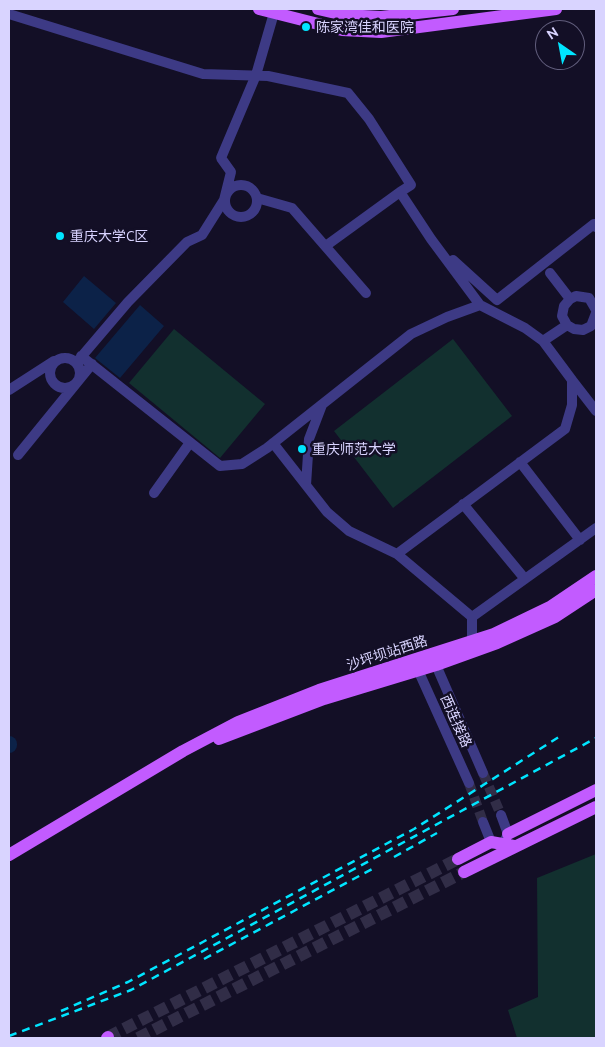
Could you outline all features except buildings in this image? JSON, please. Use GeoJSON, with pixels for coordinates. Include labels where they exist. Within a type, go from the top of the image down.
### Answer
{"type":"FeatureCollection","features":[{"type":"Feature","properties":{"kind":"main road"},"geometry":{"type":"LineString","coordinates":[[259,9],[342,30],[381,32],[556,9]]}},
{"type":"Feature","properties":{"kind":"main road"},"geometry":{"type":"LineString","coordinates":[[318,9],[344,15],[381,17],[453,9]]}},
{"type":"Feature","properties":{"kind":"main road","name":"沙坪坝站西路"},"geometry":{"type":"LineString","coordinates":[[9,855],[183,750],[238,722],[319,690],[494,634],[550,607],[596,576]]}},
{"type":"Feature","properties":{"kind":"main road","name":"沙坪坝站西路"},"geometry":{"type":"LineString","coordinates":[[183,750],[240,732],[324,699],[436,665],[535,627],[596,590]]}},
{"type":"Feature","properties":{"kind":"main road"},"geometry":{"type":"LineString","coordinates":[[464,872],[503,844],[596,790]]}},
{"type":"Feature","properties":{"kind":"main road"},"geometry":{"type":"LineString","coordinates":[[458,860],[596,807]]}},
{"type":"Feature","properties":{"kind":"street"},"geometry":{"type":"LineString","coordinates":[[55,361],[49,374],[56,386],[65,388],[78,381],[80,372],[79,359],[128,302],[187,242],[202,235],[224,200],[232,187],[242,184],[252,189],[257,198],[257,204],[252,213],[241,217],[231,214],[224,200],[232,172],[221,158],[256,75],[274,13]]}},
{"type":"Feature","properties":{"kind":"street"},"geometry":{"type":"LineString","coordinates":[[9,14],[203,74],[268,76],[348,93],[369,119],[411,185],[327,245]]}},
{"type":"Feature","properties":{"kind":"street"},"geometry":{"type":"LineString","coordinates":[[400,192],[431,239],[480,305],[525,328],[543,341],[596,411]]}},
{"type":"Feature","properties":{"kind":"street"},"geometry":{"type":"LineString","coordinates":[[257,198],[292,208],[327,245],[366,293]]}},
{"type":"Feature","properties":{"kind":"street"},"geometry":{"type":"LineString","coordinates":[[431,239],[497,300],[594,224],[596,226]]}},
{"type":"Feature","properties":{"kind":"street"},"geometry":{"type":"LineString","coordinates":[[550,273],[570,299]]}},
{"type":"Feature","properties":{"kind":"street"},"geometry":{"type":"LineString","coordinates":[[582,296],[596,307],[593,330],[574,329],[567,325],[562,316],[564,306],[570,299],[582,296]]}},
{"type":"Feature","properties":{"kind":"street"},"geometry":{"type":"LineString","coordinates":[[9,390],[55,361],[64,358],[79,359],[92,364],[189,444],[220,466],[242,464],[273,443],[411,334],[480,305]]}},
{"type":"Feature","properties":{"kind":"street"},"geometry":{"type":"LineString","coordinates":[[543,341],[567,325]]}},
{"type":"Feature","properties":{"kind":"street"},"geometry":{"type":"LineString","coordinates":[[18,455],[92,364]]}},
{"type":"Feature","properties":{"kind":"street"},"geometry":{"type":"LineString","coordinates":[[396,554],[565,429],[572,405],[572,380]]}},
{"type":"Feature","properties":{"kind":"street"},"geometry":{"type":"LineString","coordinates":[[306,485],[309,439],[322,404]]}},
{"type":"Feature","properties":{"kind":"street"},"geometry":{"type":"LineString","coordinates":[[273,443],[327,512],[350,532],[396,554],[472,617]]}},
{"type":"Feature","properties":{"kind":"street"},"geometry":{"type":"LineString","coordinates":[[154,493],[189,444]]}},
{"type":"Feature","properties":{"kind":"street"},"geometry":{"type":"LineString","coordinates":[[520,462],[580,540]]}},
{"type":"Feature","properties":{"kind":"street"},"geometry":{"type":"LineString","coordinates":[[463,504],[525,579]]}},
{"type":"Feature","properties":{"kind":"street"},"geometry":{"type":"LineString","coordinates":[[472,617],[596,528]]}},
{"type":"Feature","properties":{"kind":"street"},"geometry":{"type":"LineString","coordinates":[[472,617],[472,641]]}},
{"type":"Feature","properties":{"kind":"street","name":"西连接路"},"geometry":{"type":"LineString","coordinates":[[436,665],[483,773]]}},
{"type":"Feature","properties":{"kind":"street","name":"西连接路"},"geometry":{"type":"LineString","coordinates":[[418,670],[469,784]]}},
{"type":"Feature","properties":{"kind":"street"},"geometry":{"type":"LineString","coordinates":[[500,815],[503,844]]}},
{"type":"Feature","properties":{"kind":"street"},"geometry":{"type":"LineString","coordinates":[[483,822],[503,844]]}},
{"type":"Feature","properties":{"kind":"green space"},"geometry":{"type":"Polygon","coordinates":[[[174,329],[265,404],[220,458],[129,383],[174,329]]]}},
{"type":"Feature","properties":{"kind":"green space"},"geometry":{"type":"Polygon","coordinates":[[[453,339],[512,416],[393,508],[334,431],[453,339]]]}},
{"type":"Feature","properties":{"kind":"green space"},"geometry":{"type":"Polygon","coordinates":[[[596,854],[596,1038],[517,1038],[508,1010],[538,997],[537,878],[596,854]]]}},
{"type":"Feature","properties":{"kind":"water"},"geometry":{"type":"Polygon","coordinates":[[[84,276],[116,303],[94,329],[63,302],[84,276]]]}},
{"type":"Feature","properties":{"kind":"water"},"geometry":{"type":"Polygon","coordinates":[[[140,305],[164,326],[120,378],[95,358],[140,305]]]}},
{"type":"Feature","properties":{"kind":"tunnel"},"geometry":{"type":"LineString","coordinates":[[483,773],[501,815]]}},
{"type":"Feature","properties":{"kind":"tunnel"},"geometry":{"type":"LineString","coordinates":[[469,783],[483,822]]}},
{"type":"Feature","properties":{"kind":"tunnel"},"geometry":{"type":"LineString","coordinates":[[108,1037],[458,859]]}},
{"type":"Feature","properties":{"kind":"tunnel"},"geometry":{"type":"LineString","coordinates":[[138,1038],[464,872]]}},
{"type":"Feature","properties":{"kind":"railway"},"geometry":{"type":"LineString","coordinates":[[61,1011],[128,982],[414,829],[562,735]]}},
{"type":"Feature","properties":{"kind":"railway"},"geometry":{"type":"LineString","coordinates":[[9,1036],[131,990],[596,738]]}},
{"type":"Feature","properties":{"kind":"railway"},"geometry":{"type":"LineString","coordinates":[[394,857],[437,833]]}},
{"type":"Feature","properties":{"kind":"railway"},"geometry":{"type":"LineString","coordinates":[[204,959],[376,867]]}},
{"type":"Feature","properties":{"kind":"place","name":"陈家湾佳和医院"},"geometry":{"type":"Point","coordinates":[306,27]}},
{"type":"Feature","properties":{"kind":"place","name":"重庆大学C区"},"geometry":{"type":"Point","coordinates":[60,236]}},
{"type":"Feature","properties":{"kind":"place","name":"重庆师范大学"},"geometry":{"type":"Point","coordinates":[302,449]}}]}
